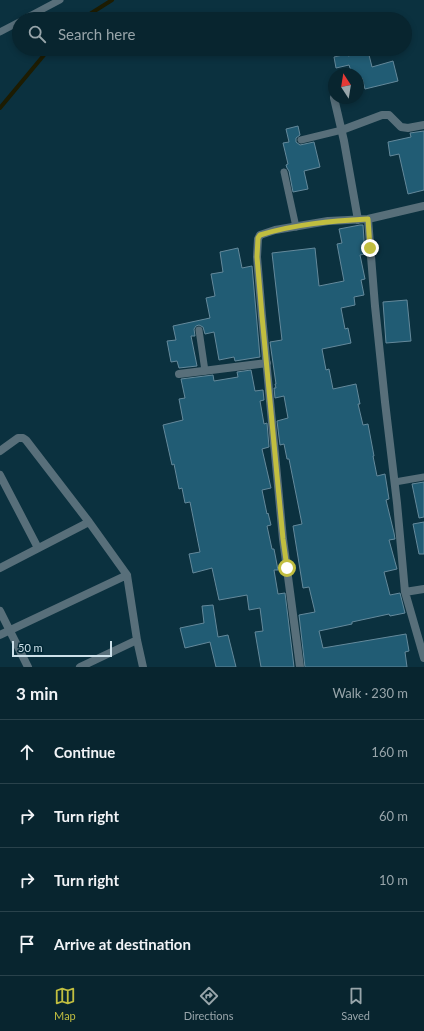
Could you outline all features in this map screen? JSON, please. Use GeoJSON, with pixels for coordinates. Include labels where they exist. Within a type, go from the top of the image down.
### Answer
{"type":"FeatureCollection","features":[{"type":"Feature","properties":{"kind":"street"},"geometry":{"type":"LineString","coordinates":[[336,104],[342,130],[358,220]]}},
{"type":"Feature","properties":{"kind":"street"},"geometry":{"type":"LineString","coordinates":[[342,130],[382,114],[389,114],[401,127],[408,128],[424,125]]}},
{"type":"Feature","properties":{"kind":"street"},"geometry":{"type":"LineString","coordinates":[[300,667],[283,539],[257,257],[258,238],[260,235],[275,230],[328,221],[368,219],[424,206]]}},
{"type":"Feature","properties":{"kind":"street"},"geometry":{"type":"LineString","coordinates":[[368,219],[375,306],[405,592],[424,658]]}},
{"type":"Feature","properties":{"kind":"street"},"geometry":{"type":"LineString","coordinates":[[179,374],[266,364]]}},
{"type":"Feature","properties":{"kind":"street"},"geometry":{"type":"LineString","coordinates":[[0,451],[18,438],[23,438],[26,440],[89,522],[127,575],[137,640],[143,667]]}},
{"type":"Feature","properties":{"kind":"street"},"geometry":{"type":"LineString","coordinates":[[0,475],[38,548]]}},
{"type":"Feature","properties":{"kind":"street"},"geometry":{"type":"LineString","coordinates":[[0,568],[89,522]]}},
{"type":"Feature","properties":{"kind":"street"},"geometry":{"type":"LineString","coordinates":[[0,635],[127,575]]}},
{"type":"Feature","properties":{"kind":"street"},"geometry":{"type":"LineString","coordinates":[[405,592],[424,589]]}},
{"type":"Feature","properties":{"kind":"street"},"geometry":{"type":"LineString","coordinates":[[0,611],[28,667]]}},
{"type":"Feature","properties":{"kind":"street"},"geometry":{"type":"LineString","coordinates":[[80,667],[137,640]]}},
{"type":"Feature","properties":{"kind":"lane"},"geometry":{"type":"LineString","coordinates":[[37,12],[60,0]]}},
{"type":"Feature","properties":{"kind":"lane"},"geometry":{"type":"LineString","coordinates":[[0,32],[12,26]]}},
{"type":"Feature","properties":{"kind":"lane"},"geometry":{"type":"LineString","coordinates":[[301,140],[342,130]]}},
{"type":"Feature","properties":{"kind":"lane"},"geometry":{"type":"LineString","coordinates":[[284,172],[296,226]]}},
{"type":"Feature","properties":{"kind":"lane"},"geometry":{"type":"LineString","coordinates":[[199,330],[205,371]]}},
{"type":"Feature","properties":{"kind":"lane"},"geometry":{"type":"LineString","coordinates":[[394,482],[424,477]]}},
{"type":"Feature","properties":{"kind":"building"},"geometry":{"type":"Polygon","coordinates":[[[369,56],[372,67],[393,61],[398,81],[365,89],[364,68],[350,68],[349,65],[336,68],[334,57],[369,56]]]}},
{"type":"Feature","properties":{"kind":"building"},"geometry":{"type":"Polygon","coordinates":[[[298,126],[300,135],[296,138],[296,142],[300,145],[314,142],[320,167],[304,171],[308,189],[293,192],[289,171],[286,165],[288,164],[283,143],[289,142],[286,129],[298,126]]]}},
{"type":"Feature","properties":{"kind":"building"},"geometry":{"type":"Polygon","coordinates":[[[424,131],[424,190],[408,194],[399,154],[390,156],[388,142],[411,137],[410,133],[424,131]]]}},
{"type":"Feature","properties":{"kind":"building"},"geometry":{"type":"Polygon","coordinates":[[[363,225],[365,254],[360,255],[365,279],[361,280],[364,295],[354,297],[355,305],[341,308],[345,329],[348,328],[351,343],[322,349],[326,370],[329,369],[333,389],[356,384],[360,404],[358,404],[363,425],[368,424],[377,476],[385,474],[389,499],[386,500],[395,539],[389,540],[397,569],[384,572],[390,595],[400,593],[405,613],[390,616],[389,614],[319,631],[323,648],[406,634],[409,651],[405,652],[407,667],[305,667],[299,615],[315,612],[309,587],[303,588],[293,526],[302,524],[289,459],[287,459],[284,444],[280,445],[277,421],[288,418],[284,396],[275,398],[274,388],[276,388],[276,384],[270,342],[282,340],[272,253],[315,248],[319,286],[344,281],[337,244],[342,243],[339,229],[363,225]]]}},
{"type":"Feature","properties":{"kind":"building"},"geometry":{"type":"Polygon","coordinates":[[[238,248],[242,268],[252,266],[260,357],[235,361],[234,357],[219,360],[214,332],[205,334],[203,327],[199,325],[194,329],[195,336],[191,336],[197,366],[179,368],[177,361],[171,362],[167,341],[176,340],[173,326],[210,318],[206,298],[215,296],[211,274],[223,272],[220,252],[238,248]]]}},
{"type":"Feature","properties":{"kind":"building"},"geometry":{"type":"Polygon","coordinates":[[[407,300],[411,341],[386,343],[383,302],[407,300]]]}},
{"type":"Feature","properties":{"kind":"building"},"geometry":{"type":"Polygon","coordinates":[[[251,370],[255,391],[263,390],[264,400],[260,401],[264,424],[267,423],[269,447],[262,449],[271,488],[262,490],[271,525],[267,526],[272,549],[274,549],[278,570],[274,570],[278,594],[285,593],[294,667],[261,667],[255,632],[263,631],[260,608],[249,610],[247,595],[219,600],[212,568],[193,573],[189,554],[200,552],[190,502],[185,503],[182,488],[179,489],[174,464],[172,465],[163,425],[183,420],[179,399],[185,398],[181,379],[213,375],[214,381],[238,377],[237,372],[251,370]]]}},
{"type":"Feature","properties":{"kind":"building"},"geometry":{"type":"Polygon","coordinates":[[[424,482],[424,517],[419,518],[412,484],[424,482]]]}},
{"type":"Feature","properties":{"kind":"building"},"geometry":{"type":"Polygon","coordinates":[[[424,522],[424,554],[419,554],[413,524],[424,522]]]}},
{"type":"Feature","properties":{"kind":"building"},"geometry":{"type":"Polygon","coordinates":[[[213,605],[218,637],[228,635],[236,667],[216,667],[210,642],[185,648],[180,628],[204,623],[202,606],[213,605]]]}},
{"type":"Feature","properties":{"kind":"waterway"},"geometry":{"type":"LineString","coordinates":[[93,12],[112,0]]}},
{"type":"Feature","properties":{"kind":"waterway"},"geometry":{"type":"LineString","coordinates":[[0,108],[43,56]]}},
{"type":"Feature","properties":{"kind":"route"},"geometry":{"type":"LineString","coordinates":[[287,568],[262,316],[257,257],[258,238],[260,235],[275,230],[328,221],[368,219],[370,248]]}}]}
